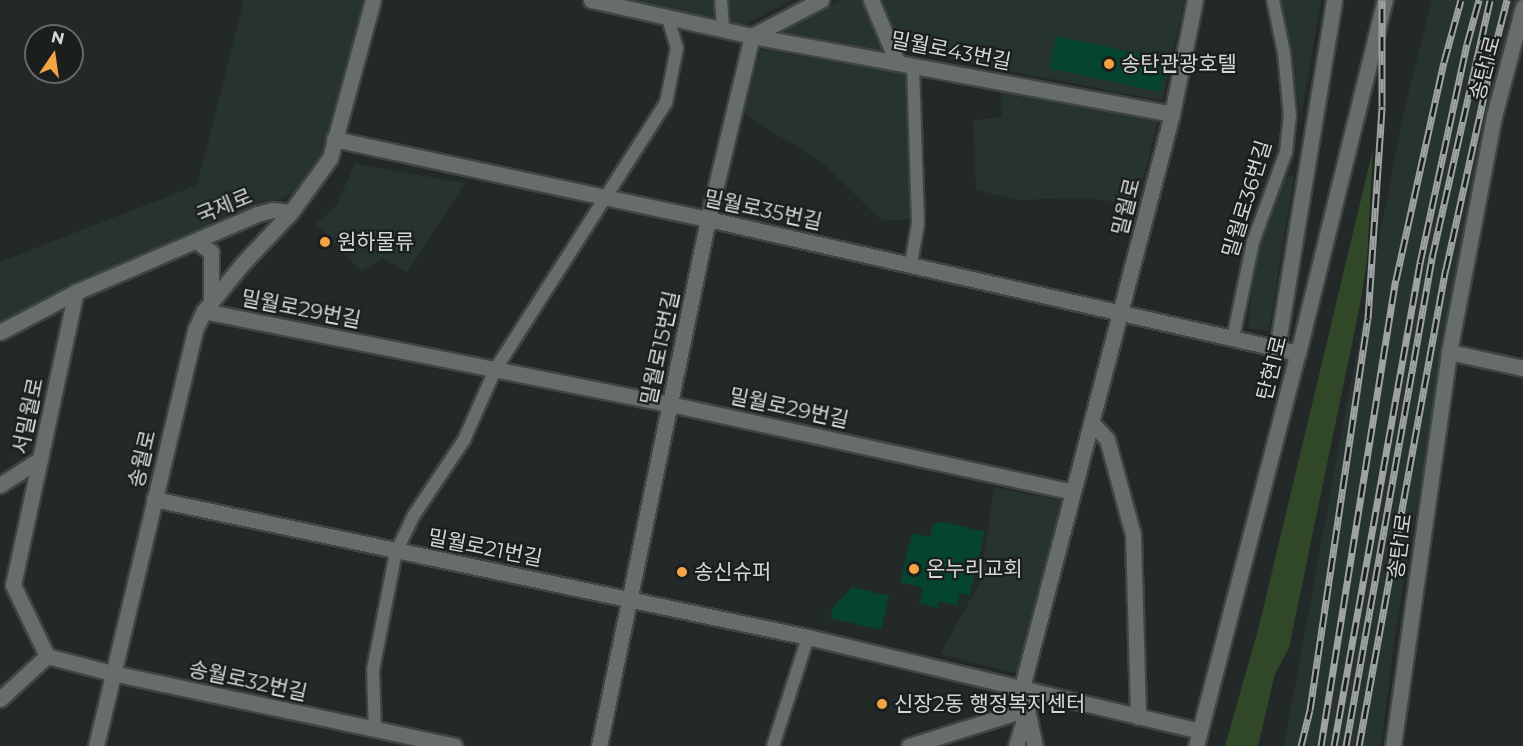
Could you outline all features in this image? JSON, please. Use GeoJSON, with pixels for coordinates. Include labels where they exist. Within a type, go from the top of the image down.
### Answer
{"type":"FeatureCollection","features":[{"type":"Feature","properties":{"kind":"street"},"geometry":{"type":"LineString","coordinates":[[291,212],[330,158],[373,0]]}},
{"type":"Feature","properties":{"kind":"street","name":"밀월로43번길"},"geometry":{"type":"LineString","coordinates":[[591,0],[752,36],[1172,114]]}},
{"type":"Feature","properties":{"kind":"street"},"geometry":{"type":"LineString","coordinates":[[752,36],[821,0]]}},
{"type":"Feature","properties":{"kind":"street"},"geometry":{"type":"LineString","coordinates":[[871,0],[897,62]]}},
{"type":"Feature","properties":{"kind":"street","name":"밀월로"},"geometry":{"type":"LineString","coordinates":[[1016,746],[1027,709],[1022,687],[1172,114],[1195,0]]}},
{"type":"Feature","properties":{"kind":"street"},"geometry":{"type":"LineString","coordinates":[[1277,349],[1334,0]]}},
{"type":"Feature","properties":{"kind":"street","name":"탄현1로"},"geometry":{"type":"LineString","coordinates":[[1196,746],[1298,353],[1385,0]]}},
{"type":"Feature","properties":{"kind":"street","name":"송탄1로"},"geometry":{"type":"LineString","coordinates":[[1393,746],[1449,352],[1494,116],[1523,7]]}},
{"type":"Feature","properties":{"kind":"street","name":"밀월로15번길"},"geometry":{"type":"LineString","coordinates":[[599,746],[708,219],[752,36]]}},
{"type":"Feature","properties":{"kind":"street","name":"밀월로35번길"},"geometry":{"type":"LineString","coordinates":[[334,139],[1121,311]]}},
{"type":"Feature","properties":{"kind":"street","name":"국제로"},"geometry":{"type":"LineString","coordinates":[[0,332],[76,292],[264,211],[291,212]]}},
{"type":"Feature","properties":{"kind":"street","name":"송월로"},"geometry":{"type":"LineString","coordinates":[[96,746],[191,344],[208,307],[243,263],[291,212]]}},
{"type":"Feature","properties":{"kind":"street"},"geometry":{"type":"LineString","coordinates":[[196,241],[211,252],[208,307]]}},
{"type":"Feature","properties":{"kind":"street","name":"서밀월로"},"geometry":{"type":"LineString","coordinates":[[47,656],[13,585],[76,292]]}},
{"type":"Feature","properties":{"kind":"street","name":"밀월로29번길"},"geometry":{"type":"LineString","coordinates":[[208,307],[1073,492]]}},
{"type":"Feature","properties":{"kind":"street"},"geometry":{"type":"LineString","coordinates":[[1121,311],[1298,353]]}},
{"type":"Feature","properties":{"kind":"street"},"geometry":{"type":"LineString","coordinates":[[1449,352],[1523,368]]}},
{"type":"Feature","properties":{"kind":"street"},"geometry":{"type":"LineString","coordinates":[[1092,423],[1107,439],[1133,535],[1138,717]]}},
{"type":"Feature","properties":{"kind":"street"},"geometry":{"type":"LineString","coordinates":[[0,485],[40,459]]}},
{"type":"Feature","properties":{"kind":"street","name":"밀월로21번길"},"geometry":{"type":"LineString","coordinates":[[154,499],[396,552],[630,598],[1022,687]]}},
{"type":"Feature","properties":{"kind":"street"},"geometry":{"type":"LineString","coordinates":[[0,699],[47,656]]}},
{"type":"Feature","properties":{"kind":"street","name":"송월로32번길"},"geometry":{"type":"LineString","coordinates":[[47,656],[112,673],[375,730],[392,740],[454,746]]}},
{"type":"Feature","properties":{"kind":"street"},"geometry":{"type":"LineString","coordinates":[[1022,687],[1138,717],[1200,730]]}},
{"type":"Feature","properties":{"kind":"street"},"geometry":{"type":"LineString","coordinates":[[909,746],[1027,709],[1035,746]]}},
{"type":"Feature","properties":{"kind":"lane"},"geometry":{"type":"LineString","coordinates":[[721,0],[723,29]]}},
{"type":"Feature","properties":{"kind":"lane","name":"밀월로36번길"},"geometry":{"type":"LineString","coordinates":[[1233,338],[1253,242],[1286,152],[1289,125],[1284,53],[1273,0]]}},
{"type":"Feature","properties":{"kind":"lane"},"geometry":{"type":"LineString","coordinates":[[375,730],[374,670],[396,552],[414,515],[464,440],[495,370],[666,103],[677,48],[668,18]]}},
{"type":"Feature","properties":{"kind":"lane"},"geometry":{"type":"LineString","coordinates":[[911,264],[918,224],[913,65]]}},
{"type":"Feature","properties":{"kind":"lane"},"geometry":{"type":"LineString","coordinates":[[773,746],[808,637]]}},
{"type":"Feature","properties":{"kind":"shaded area"},"geometry":{"type":"Polygon","coordinates":[[[244,0],[364,0],[326,157],[302,190],[69,285],[0,322],[0,262],[197,185],[244,0]]]}},
{"type":"Feature","properties":{"kind":"shaded area"},"geometry":{"type":"Polygon","coordinates":[[[630,0],[791,0],[743,26],[630,0]]]}},
{"type":"Feature","properties":{"kind":"shaded area"},"geometry":{"type":"Polygon","coordinates":[[[841,0],[862,0],[883,52],[777,33],[841,0]]]}},
{"type":"Feature","properties":{"kind":"shaded area"},"geometry":{"type":"Polygon","coordinates":[[[877,0],[1185,0],[1162,101],[899,49],[877,0]]]}},
{"type":"Feature","properties":{"kind":"shaded area"},"geometry":{"type":"Polygon","coordinates":[[[1280,0],[1321,0],[1301,117],[1280,0]]]}},
{"type":"Feature","properties":{"kind":"shaded area"},"geometry":{"type":"Polygon","coordinates":[[[1432,0],[1517,0],[1495,71],[1463,238],[1395,634],[1381,746],[1284,746],[1343,423],[1405,106],[1432,0]]]}},
{"type":"Feature","properties":{"kind":"shaded area"},"geometry":{"type":"Polygon","coordinates":[[[761,49],[907,74],[915,219],[882,221],[824,164],[743,113],[761,49]]]}},
{"type":"Feature","properties":{"kind":"shaded area"},"geometry":{"type":"Polygon","coordinates":[[[1000,88],[1158,120],[1137,204],[1081,198],[1018,200],[976,190],[973,120],[1002,117],[1000,88]]]}},
{"type":"Feature","properties":{"kind":"shaded area"},"geometry":{"type":"Polygon","coordinates":[[[355,164],[465,183],[407,272],[383,259],[361,271],[316,224],[336,206],[355,164]]]}},
{"type":"Feature","properties":{"kind":"shaded area"},"geometry":{"type":"Polygon","coordinates":[[[1284,176],[1294,177],[1269,331],[1248,329],[1258,235],[1284,176]]]}},
{"type":"Feature","properties":{"kind":"shaded area"},"geometry":{"type":"Polygon","coordinates":[[[994,487],[1062,501],[1018,674],[940,654],[980,582],[994,487]]]}},
{"type":"Feature","properties":{"kind":"green space"},"geometry":{"type":"Polygon","coordinates":[[[1373,149],[1367,260],[1360,305],[1289,648],[1275,674],[1258,746],[1225,746],[1259,626],[1373,149]]]}},
{"type":"Feature","properties":{"kind":"building","name":"송탄관광호텔"},"geometry":{"type":"Polygon","coordinates":[[[1056,36],[1168,60],[1161,92],[1049,68],[1056,36]]]}},
{"type":"Feature","properties":{"kind":"building"},"geometry":{"type":"Polygon","coordinates":[[[944,522],[985,532],[969,596],[960,593],[957,606],[938,601],[937,608],[919,603],[923,588],[900,582],[912,533],[930,537],[933,524],[944,522]]]}},
{"type":"Feature","properties":{"kind":"building"},"geometry":{"type":"Polygon","coordinates":[[[852,587],[889,596],[881,630],[830,618],[833,607],[852,587]]]}},
{"type":"Feature","properties":{"kind":"railway"},"geometry":{"type":"LineString","coordinates":[[1301,746],[1310,710],[1368,319],[1382,106],[1382,0]]}},
{"type":"Feature","properties":{"kind":"railway"},"geometry":{"type":"LineString","coordinates":[[1321,746],[1396,280],[1444,62],[1461,0]]}},
{"type":"Feature","properties":{"kind":"railway"},"geometry":{"type":"LineString","coordinates":[[1334,746],[1420,263],[1467,44],[1479,0]]}},
{"type":"Feature","properties":{"kind":"railway"},"geometry":{"type":"LineString","coordinates":[[1346,746],[1432,258],[1490,0]]}},
{"type":"Feature","properties":{"kind":"railway"},"geometry":{"type":"LineString","coordinates":[[1359,746],[1446,269],[1507,0]]}},
{"type":"Feature","properties":{"kind":"place","name":"송탄관광호텔"},"geometry":{"type":"Point","coordinates":[1109,64]}},
{"type":"Feature","properties":{"kind":"place","name":"원하물류"},"geometry":{"type":"Point","coordinates":[325,242]}},
{"type":"Feature","properties":{"kind":"place","name":"온누리교회"},"geometry":{"type":"Point","coordinates":[914,569]}},
{"type":"Feature","properties":{"kind":"place","name":"송신슈퍼"},"geometry":{"type":"Point","coordinates":[682,572]}},
{"type":"Feature","properties":{"kind":"place","name":"신장2동 행정복지센터"},"geometry":{"type":"Point","coordinates":[882,704]}}]}
